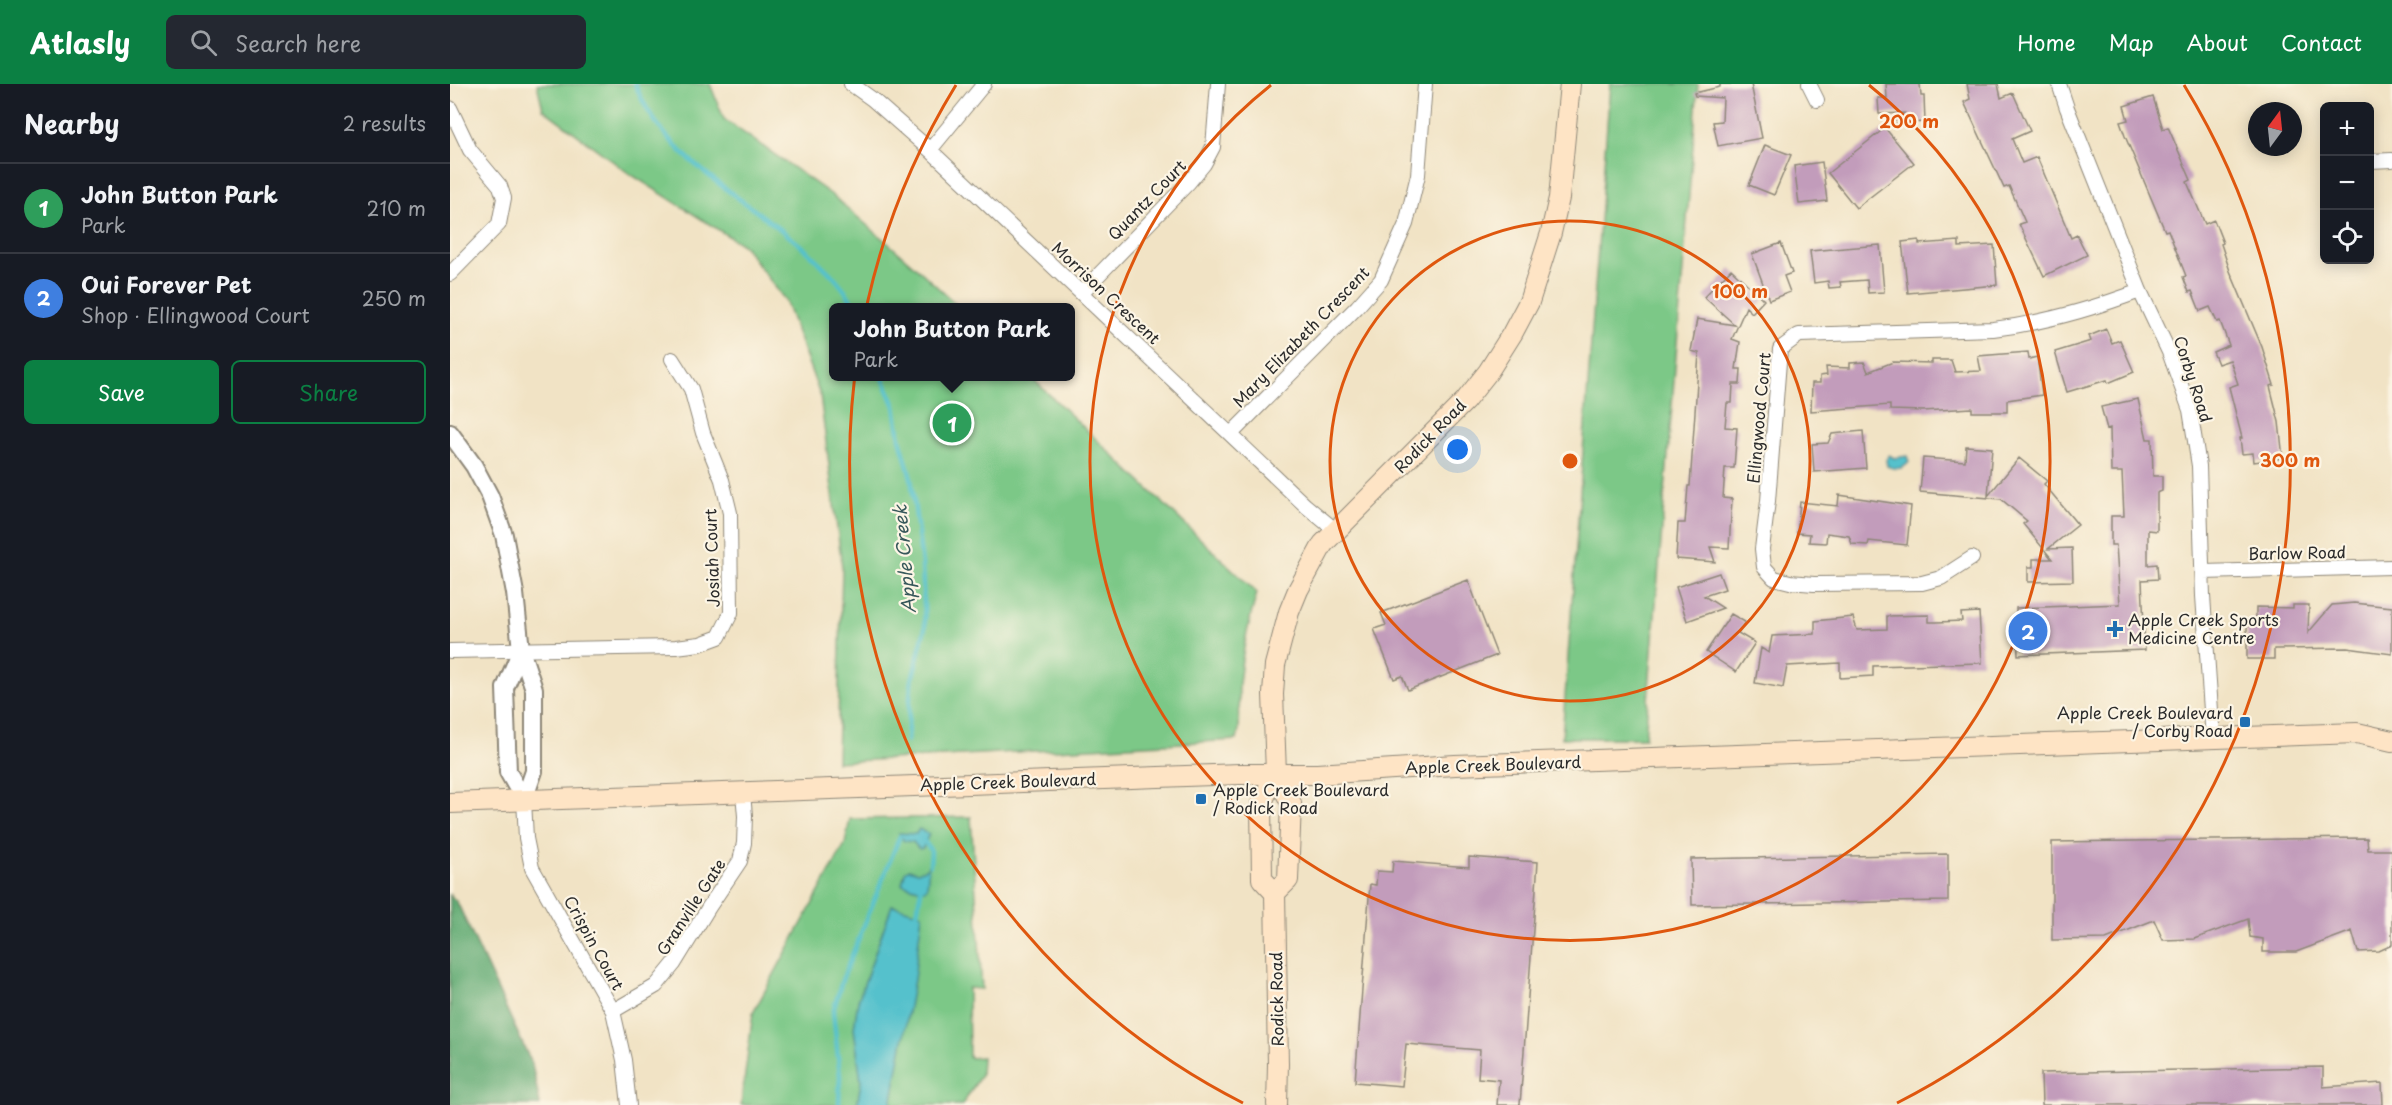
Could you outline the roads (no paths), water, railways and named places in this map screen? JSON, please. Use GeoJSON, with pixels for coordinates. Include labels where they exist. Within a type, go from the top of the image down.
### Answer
{"type":"FeatureCollection","features":[{"type":"Feature","properties":{"kind":"main road","name":"Rodick Road"},"geometry":{"type":"LineString","coordinates":[[1275,893],[1288,880],[1291,803],[1276,773],[1273,694],[1275,665],[1288,612],[1323,544],[1465,401],[1488,372],[1512,334],[1529,302],[1551,233],[1559,198],[1570,84]]}},
{"type":"Feature","properties":{"kind":"main road","name":"Apple Creek Boulevard"},"geometry":{"type":"LineString","coordinates":[[450,803],[1276,773],[1317,774],[1455,765],[2357,733],[2392,741]]}},
{"type":"Feature","properties":{"kind":"main road","name":"Rodick Road"},"geometry":{"type":"LineString","coordinates":[[1276,773],[1261,804],[1262,879],[1275,893],[1277,1105]]}},
{"type":"Feature","properties":{"kind":"street","name":"Morrison Crescent"},"geometry":{"type":"LineString","coordinates":[[851,84],[873,99],[930,150],[1335,530]]}},
{"type":"Feature","properties":{"kind":"street"},"geometry":{"type":"LineString","coordinates":[[930,150],[984,84]]}},
{"type":"Feature","properties":{"kind":"street","name":"Quantz Court"},"geometry":{"type":"LineString","coordinates":[[1082,292],[1204,164],[1213,147],[1218,84]]}},
{"type":"Feature","properties":{"kind":"street","name":"Mary Elizabeth Crescent"},"geometry":{"type":"LineString","coordinates":[[1231,434],[1349,315],[1380,280],[1406,224],[1418,175],[1425,84]]}},
{"type":"Feature","properties":{"kind":"street"},"geometry":{"type":"LineString","coordinates":[[1809,84],[1817,100]]}},
{"type":"Feature","properties":{"kind":"street","name":"Corby Road"},"geometry":{"type":"LineString","coordinates":[[2059,84],[2140,291],[2169,352],[2190,410],[2199,466],[2213,739]]}},
{"type":"Feature","properties":{"kind":"street"},"geometry":{"type":"LineString","coordinates":[[450,108],[470,150],[500,186],[504,198],[499,224],[450,274]]}},
{"type":"Feature","properties":{"kind":"street"},"geometry":{"type":"LineString","coordinates":[[2374,161],[2392,160]]}},
{"type":"Feature","properties":{"kind":"street","name":"Ellingwood Court"},"geometry":{"type":"LineString","coordinates":[[1972,558],[1941,579],[1922,583],[1814,584],[1774,578],[1764,567],[1762,549],[1780,350],[1799,335],[1993,329],[2024,325],[2072,314],[2140,291]]}},
{"type":"Feature","properties":{"kind":"street","name":"Josiah Court"},"geometry":{"type":"LineString","coordinates":[[520,650],[676,647],[700,644],[719,637],[731,613],[730,513],[722,480],[703,433],[691,389],[672,359]]}},
{"type":"Feature","properties":{"kind":"street"},"geometry":{"type":"LineString","coordinates":[[450,433],[474,466],[490,496],[504,535],[514,593],[520,650],[534,689],[534,771],[524,800]]}},
{"type":"Feature","properties":{"kind":"street","name":"Barlow Road"},"geometry":{"type":"LineString","coordinates":[[2203,572],[2392,567]]}},
{"type":"Feature","properties":{"kind":"street"},"geometry":{"type":"LineString","coordinates":[[450,651],[520,650]]}},
{"type":"Feature","properties":{"kind":"street"},"geometry":{"type":"LineString","coordinates":[[520,650],[505,688],[508,772],[524,800]]}},
{"type":"Feature","properties":{"kind":"street","name":"Granville Gate"},"geometry":{"type":"LineString","coordinates":[[614,1011],[656,986],[674,964],[740,861],[745,816],[743,793]]}},
{"type":"Feature","properties":{"kind":"street","name":"Crispin Court"},"geometry":{"type":"LineString","coordinates":[[524,800],[526,838],[532,868],[614,1011],[624,1060],[629,1105]]}},
{"type":"Feature","properties":{"kind":"water"},"geometry":{"type":"Polygon","coordinates":[[[1889,455],[1894,458],[1907,456],[1909,462],[1902,468],[1887,466],[1886,460],[1889,455]]]}},
{"type":"Feature","properties":{"kind":"water"},"geometry":{"type":"Polygon","coordinates":[[[919,829],[929,834],[923,848],[919,849],[913,842],[904,841],[899,833],[916,834],[919,829]]]}},
{"type":"Feature","properties":{"kind":"water"},"geometry":{"type":"Polygon","coordinates":[[[929,863],[927,888],[921,890],[902,884],[905,872],[909,869],[918,872],[927,868],[929,863]]]}},
{"type":"Feature","properties":{"kind":"water"},"geometry":{"type":"Polygon","coordinates":[[[892,905],[922,914],[914,980],[891,1105],[857,1105],[861,1082],[854,1028],[858,1001],[892,905]]]}},
{"type":"Feature","properties":{"kind":"waterway","name":"Apple Creek"},"geometry":{"type":"LineString","coordinates":[[635,84],[649,111],[666,136],[711,177],[808,252],[840,284],[853,303]]}},
{"type":"Feature","properties":{"kind":"waterway","name":"Apple Creek"},"geometry":{"type":"LineString","coordinates":[[884,381],[895,406],[900,439],[911,478],[922,564],[925,628],[911,684],[907,741]]}},
{"type":"Feature","properties":{"kind":"waterway","name":"Apple Creek"},"geometry":{"type":"LineString","coordinates":[[839,1105],[840,1076],[833,1012],[842,980],[900,836]]}},
{"type":"Feature","properties":{"kind":"waterway","name":"Apple Creek"},"geometry":{"type":"LineString","coordinates":[[925,842],[931,851],[930,865]]}},
{"type":"Feature","properties":{"kind":"waterway","name":"Apple Creek"},"geometry":{"type":"LineString","coordinates":[[917,913],[921,890]]}},
{"type":"Feature","properties":{"kind":"place","name":"John Button Park"},"geometry":{"type":"Point","coordinates":[952,423]}},
{"type":"Feature","properties":{"kind":"place","name":"Apple Creek Sports Medicine Centre"},"geometry":{"type":"Point","coordinates":[2115,629]}},
{"type":"Feature","properties":{"kind":"place","name":"Oui Forever Pet"},"geometry":{"type":"Point","coordinates":[2028,631]}},
{"type":"Feature","properties":{"kind":"place","name":"Apple Creek Boulevard / Corby Road"},"geometry":{"type":"Point","coordinates":[2245,722]}},
{"type":"Feature","properties":{"kind":"place","name":"Apple Creek Boulevard / Rodick Road"},"geometry":{"type":"Point","coordinates":[1201,799]}}]}
